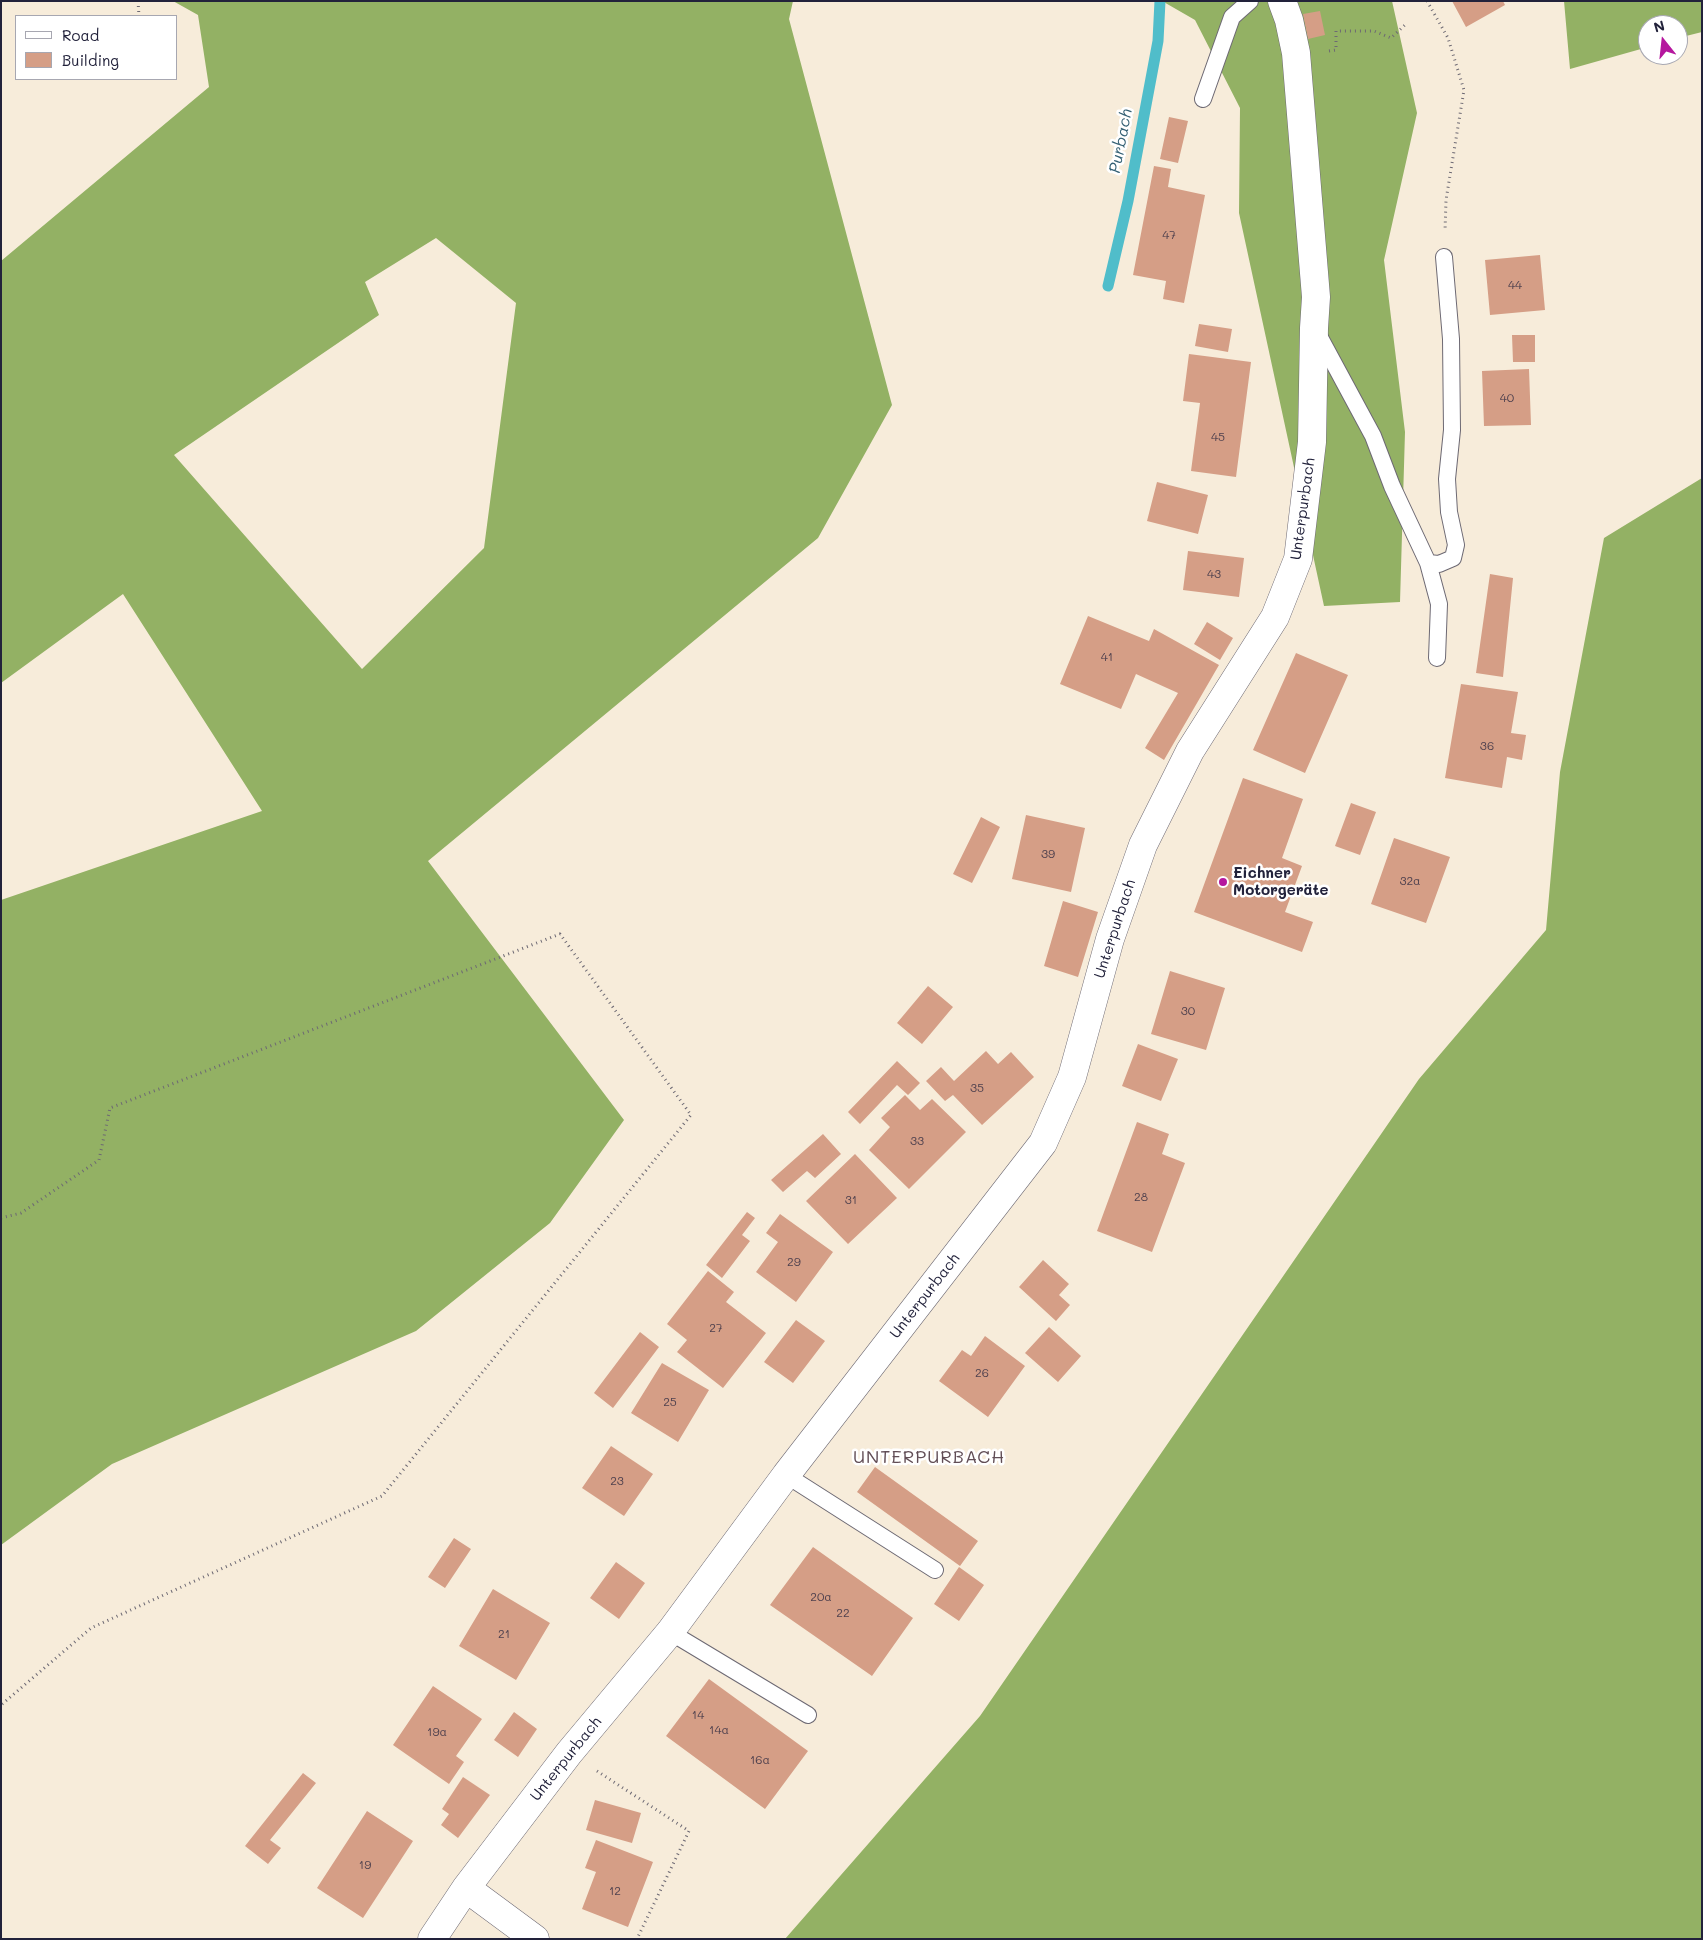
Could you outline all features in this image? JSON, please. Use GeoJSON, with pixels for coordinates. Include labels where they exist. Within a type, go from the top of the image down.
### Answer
{"type":"FeatureCollection","features":[{"type":"Feature","properties":{"kind":"street","name":"Unterpurbach"},"geometry":{"type":"LineString","coordinates":[[432,1939],[466,1888],[569,1753],[670,1632],[786,1475],[1043,1143],[1072,1077],[1110,939],[1143,844],[1190,751],[1275,617],[1298,558],[1312,442],[1316,297],[1296,53],[1289,20],[1282,1]]}},
{"type":"Feature","properties":{"kind":"street"},"geometry":{"type":"LineString","coordinates":[[466,1888],[535,1939]]}},
{"type":"Feature","properties":{"kind":"lane"},"geometry":{"type":"LineString","coordinates":[[1203,99],[1232,17],[1250,1]]}},
{"type":"Feature","properties":{"kind":"lane"},"geometry":{"type":"LineString","coordinates":[[1428,563],[1440,564],[1453,558],[1456,545],[1449,512],[1447,479],[1452,430],[1451,339],[1444,257]]}},
{"type":"Feature","properties":{"kind":"lane"},"geometry":{"type":"LineString","coordinates":[[1314,328],[1373,436],[1392,486],[1428,563],[1439,604],[1437,658]]}},
{"type":"Feature","properties":{"kind":"lane"},"geometry":{"type":"LineString","coordinates":[[786,1475],[935,1570]]}},
{"type":"Feature","properties":{"kind":"lane"},"geometry":{"type":"LineString","coordinates":[[670,1632],[808,1715]]}},
{"type":"Feature","properties":{"kind":"path"},"geometry":{"type":"LineString","coordinates":[[138,1],[139,15]]}},
{"type":"Feature","properties":{"kind":"path"},"geometry":{"type":"LineString","coordinates":[[1427,1],[1448,38],[1464,90],[1446,200],[1444,257]]}},
{"type":"Feature","properties":{"kind":"path"},"geometry":{"type":"LineString","coordinates":[[1296,53],[1336,50],[1336,31],[1374,31],[1391,38],[1407,23]]}},
{"type":"Feature","properties":{"kind":"path"},"geometry":{"type":"LineString","coordinates":[[1,1218],[21,1214],[99,1160],[110,1108],[560,934],[691,1115],[382,1496],[91,1628],[1,1705]]}},
{"type":"Feature","properties":{"kind":"path"},"geometry":{"type":"LineString","coordinates":[[569,1753],[689,1831],[637,1939]]}},
{"type":"Feature","properties":{"kind":"green space"},"geometry":{"type":"Polygon","coordinates":[[[173,1],[793,1],[789,19],[892,405],[818,538],[428,861],[624,1120],[550,1223],[416,1331],[112,1464],[1,1545],[1,900],[262,811],[123,594],[1,683],[1,261],[209,87],[198,15],[173,1]],[[436,238],[365,282],[379,315],[174,455],[362,669],[484,548],[516,303],[436,238]]]}},
{"type":"Feature","properties":{"kind":"green space"},"geometry":{"type":"Polygon","coordinates":[[[1162,1],[1392,1],[1417,113],[1384,260],[1405,432],[1400,602],[1324,606],[1239,213],[1240,108],[1195,20],[1162,1]]]}},
{"type":"Feature","properties":{"kind":"green space"},"geometry":{"type":"Polygon","coordinates":[[[1564,1],[1702,1],[1702,32],[1688,36],[1688,15],[1638,15],[1638,50],[1570,69],[1564,1]]]}},
{"type":"Feature","properties":{"kind":"green space"},"geometry":{"type":"Polygon","coordinates":[[[1702,478],[1702,1939],[785,1939],[980,1716],[1419,1079],[1546,930],[1560,772],[1604,538],[1702,478]]]}},
{"type":"Feature","properties":{"kind":"building"},"geometry":{"type":"Polygon","coordinates":[[[1452,1],[1503,1],[1505,5],[1466,27],[1452,1]]]}},
{"type":"Feature","properties":{"kind":"building"},"geometry":{"type":"Polygon","coordinates":[[[1320,11],[1325,35],[1308,39],[1303,14],[1320,11]]]}},
{"type":"Feature","properties":{"kind":"building"},"geometry":{"type":"Polygon","coordinates":[[[1169,117],[1188,121],[1178,163],[1160,159],[1169,117]]]}},
{"type":"Feature","properties":{"kind":"building"},"geometry":{"type":"Polygon","coordinates":[[[1154,166],[1171,169],[1168,187],[1205,195],[1184,303],[1163,299],[1166,281],[1133,275],[1154,166]]]}},
{"type":"Feature","properties":{"kind":"building"},"geometry":{"type":"Polygon","coordinates":[[[1540,255],[1545,310],[1490,315],[1485,260],[1540,255]]]}},
{"type":"Feature","properties":{"kind":"building"},"geometry":{"type":"Polygon","coordinates":[[[1199,324],[1232,329],[1228,352],[1195,346],[1199,324]]]}},
{"type":"Feature","properties":{"kind":"building"},"geometry":{"type":"Polygon","coordinates":[[[1512,335],[1535,335],[1535,362],[1513,362],[1512,335]]]}},
{"type":"Feature","properties":{"kind":"building"},"geometry":{"type":"Polygon","coordinates":[[[1189,354],[1251,362],[1236,477],[1191,471],[1200,403],[1183,401],[1189,354]]]}},
{"type":"Feature","properties":{"kind":"building"},"geometry":{"type":"Polygon","coordinates":[[[1529,369],[1531,425],[1484,426],[1482,371],[1529,369]]]}},
{"type":"Feature","properties":{"kind":"building"},"geometry":{"type":"Polygon","coordinates":[[[1157,482],[1208,495],[1198,534],[1147,521],[1157,482]]]}},
{"type":"Feature","properties":{"kind":"building"},"geometry":{"type":"Polygon","coordinates":[[[1188,551],[1244,558],[1239,597],[1183,590],[1188,551]]]}},
{"type":"Feature","properties":{"kind":"building"},"geometry":{"type":"Polygon","coordinates":[[[1490,574],[1513,578],[1503,677],[1476,673],[1490,574]]]}},
{"type":"Feature","properties":{"kind":"building"},"geometry":{"type":"Polygon","coordinates":[[[1088,616],[1149,641],[1154,629],[1219,665],[1164,760],[1145,748],[1178,693],[1136,674],[1121,709],[1060,684],[1088,616]]]}},
{"type":"Feature","properties":{"kind":"building"},"geometry":{"type":"Polygon","coordinates":[[[1207,622],[1233,638],[1220,660],[1194,644],[1207,622]]]}},
{"type":"Feature","properties":{"kind":"building"},"geometry":{"type":"Polygon","coordinates":[[[1296,653],[1348,675],[1305,773],[1253,750],[1296,653]]]}},
{"type":"Feature","properties":{"kind":"building"},"geometry":{"type":"Polygon","coordinates":[[[1461,684],[1518,692],[1511,733],[1526,735],[1522,760],[1507,757],[1502,788],[1445,778],[1461,684]]]}},
{"type":"Feature","properties":{"kind":"building"},"geometry":{"type":"Polygon","coordinates":[[[1243,778],[1303,799],[1282,858],[1302,866],[1285,912],[1313,922],[1302,952],[1194,912],[1243,778]]]}},
{"type":"Feature","properties":{"kind":"building"},"geometry":{"type":"Polygon","coordinates":[[[1351,803],[1376,812],[1360,855],[1335,846],[1351,803]]]}},
{"type":"Feature","properties":{"kind":"building"},"geometry":{"type":"Polygon","coordinates":[[[1026,815],[1085,828],[1071,892],[1012,879],[1026,815]]]}},
{"type":"Feature","properties":{"kind":"building"},"geometry":{"type":"Polygon","coordinates":[[[981,817],[1000,827],[972,883],[953,874],[981,817]]]}},
{"type":"Feature","properties":{"kind":"building"},"geometry":{"type":"Polygon","coordinates":[[[1394,838],[1450,857],[1426,923],[1371,904],[1394,838]]]}},
{"type":"Feature","properties":{"kind":"building"},"geometry":{"type":"Polygon","coordinates":[[[1063,901],[1098,912],[1078,977],[1044,966],[1063,901]]]}},
{"type":"Feature","properties":{"kind":"building"},"geometry":{"type":"Polygon","coordinates":[[[1170,971],[1225,988],[1206,1050],[1151,1034],[1170,971]]]}},
{"type":"Feature","properties":{"kind":"building"},"geometry":{"type":"Polygon","coordinates":[[[928,986],[953,1007],[922,1044],[897,1023],[928,986]]]}},
{"type":"Feature","properties":{"kind":"building"},"geometry":{"type":"Polygon","coordinates":[[[1138,1044],[1178,1059],[1161,1101],[1122,1086],[1138,1044]]]}},
{"type":"Feature","properties":{"kind":"building"},"geometry":{"type":"Polygon","coordinates":[[[986,1051],[998,1064],[1011,1052],[1034,1077],[982,1125],[953,1095],[945,1101],[926,1081],[941,1067],[954,1081],[986,1051]]]}},
{"type":"Feature","properties":{"kind":"building"},"geometry":{"type":"Polygon","coordinates":[[[897,1061],[920,1083],[908,1095],[897,1085],[860,1124],[848,1112],[897,1061]]]}},
{"type":"Feature","properties":{"kind":"building"},"geometry":{"type":"Polygon","coordinates":[[[905,1095],[920,1110],[932,1099],[966,1132],[909,1189],[869,1150],[890,1127],[881,1118],[905,1095]]]}},
{"type":"Feature","properties":{"kind":"building"},"geometry":{"type":"Polygon","coordinates":[[[1137,1122],[1169,1134],[1162,1154],[1185,1163],[1152,1252],[1097,1231],[1137,1122]]]}},
{"type":"Feature","properties":{"kind":"building"},"geometry":{"type":"Polygon","coordinates":[[[823,1134],[841,1154],[815,1178],[807,1171],[783,1192],[771,1180],[823,1134]]]}},
{"type":"Feature","properties":{"kind":"building"},"geometry":{"type":"Polygon","coordinates":[[[855,1154],[897,1198],[848,1244],[806,1201],[855,1154]]]}},
{"type":"Feature","properties":{"kind":"building"},"geometry":{"type":"Polygon","coordinates":[[[747,1212],[755,1218],[742,1235],[750,1241],[722,1278],[706,1265],[747,1212]]]}},
{"type":"Feature","properties":{"kind":"building"},"geometry":{"type":"Polygon","coordinates":[[[780,1214],[833,1252],[796,1302],[756,1272],[778,1242],[766,1233],[780,1214]]]}},
{"type":"Feature","properties":{"kind":"building"},"geometry":{"type":"Polygon","coordinates":[[[1043,1260],[1069,1284],[1059,1295],[1070,1305],[1056,1321],[1019,1287],[1043,1260]]]}},
{"type":"Feature","properties":{"kind":"building"},"geometry":{"type":"Polygon","coordinates":[[[708,1271],[734,1292],[726,1302],[766,1333],[723,1388],[677,1352],[687,1340],[667,1324],[708,1271]]]}},
{"type":"Feature","properties":{"kind":"building"},"geometry":{"type":"Polygon","coordinates":[[[796,1320],[825,1341],[793,1383],[764,1362],[796,1320]]]}},
{"type":"Feature","properties":{"kind":"building"},"geometry":{"type":"Polygon","coordinates":[[[1049,1327],[1081,1356],[1058,1382],[1025,1353],[1049,1327]]]}},
{"type":"Feature","properties":{"kind":"building"},"geometry":{"type":"Polygon","coordinates":[[[640,1332],[659,1347],[613,1408],[594,1393],[640,1332]]]}},
{"type":"Feature","properties":{"kind":"building"},"geometry":{"type":"Polygon","coordinates":[[[985,1336],[1025,1366],[988,1417],[939,1381],[962,1350],[971,1356],[985,1336]]]}},
{"type":"Feature","properties":{"kind":"building"},"geometry":{"type":"Polygon","coordinates":[[[662,1363],[709,1390],[678,1442],[631,1413],[662,1363]]]}},
{"type":"Feature","properties":{"kind":"building"},"geometry":{"type":"Polygon","coordinates":[[[611,1446],[653,1474],[624,1516],[582,1488],[611,1446]]]}},
{"type":"Feature","properties":{"kind":"building"},"geometry":{"type":"Polygon","coordinates":[[[875,1467],[978,1541],[960,1566],[857,1492],[875,1467]]]}},
{"type":"Feature","properties":{"kind":"building"},"geometry":{"type":"Polygon","coordinates":[[[454,1538],[471,1549],[445,1588],[428,1577],[454,1538]]]}},
{"type":"Feature","properties":{"kind":"building"},"geometry":{"type":"Polygon","coordinates":[[[813,1547],[913,1618],[872,1676],[770,1605],[813,1547]]]}},
{"type":"Feature","properties":{"kind":"building"},"geometry":{"type":"Polygon","coordinates":[[[616,1562],[645,1583],[619,1619],[590,1598],[616,1562]]]}},
{"type":"Feature","properties":{"kind":"building"},"geometry":{"type":"Polygon","coordinates":[[[959,1567],[984,1585],[959,1621],[934,1604],[959,1567]]]}},
{"type":"Feature","properties":{"kind":"building"},"geometry":{"type":"Polygon","coordinates":[[[493,1589],[550,1623],[516,1680],[459,1646],[493,1589]]]}},
{"type":"Feature","properties":{"kind":"building"},"geometry":{"type":"Polygon","coordinates":[[[709,1679],[808,1751],[765,1809],[666,1736],[709,1679]]]}},
{"type":"Feature","properties":{"kind":"building"},"geometry":{"type":"Polygon","coordinates":[[[433,1686],[482,1719],[456,1756],[464,1762],[449,1784],[393,1745],[433,1686]]]}},
{"type":"Feature","properties":{"kind":"building"},"geometry":{"type":"Polygon","coordinates":[[[514,1712],[537,1729],[518,1757],[494,1740],[514,1712]]]}},
{"type":"Feature","properties":{"kind":"building"},"geometry":{"type":"Polygon","coordinates":[[[303,1773],[316,1783],[270,1840],[281,1848],[268,1864],[245,1846],[303,1773]]]}},
{"type":"Feature","properties":{"kind":"building"},"geometry":{"type":"Polygon","coordinates":[[[463,1777],[490,1795],[458,1838],[441,1825],[449,1814],[442,1809],[463,1777]]]}},
{"type":"Feature","properties":{"kind":"building"},"geometry":{"type":"Polygon","coordinates":[[[595,1800],[641,1813],[632,1843],[586,1830],[595,1800]]]}},
{"type":"Feature","properties":{"kind":"building"},"geometry":{"type":"Polygon","coordinates":[[[367,1811],[413,1841],[363,1918],[317,1888],[367,1811]]]}},
{"type":"Feature","properties":{"kind":"building"},"geometry":{"type":"Polygon","coordinates":[[[596,1840],[653,1862],[628,1927],[582,1909],[596,1872],[585,1868],[596,1840]]]}},
{"type":"Feature","properties":{"kind":"waterway","name":"Purbach"},"geometry":{"type":"LineString","coordinates":[[1108,286],[1128,201],[1158,41],[1160,1]]}},
{"type":"Feature","properties":{"kind":"place","name":"Eichner Motorgeräte"},"geometry":{"type":"Point","coordinates":[1223,882]}},
{"type":"Feature","properties":{"kind":"district","name":"UNTERPURBACH"},"geometry":{"type":"Point","coordinates":[929,1457]}}]}
